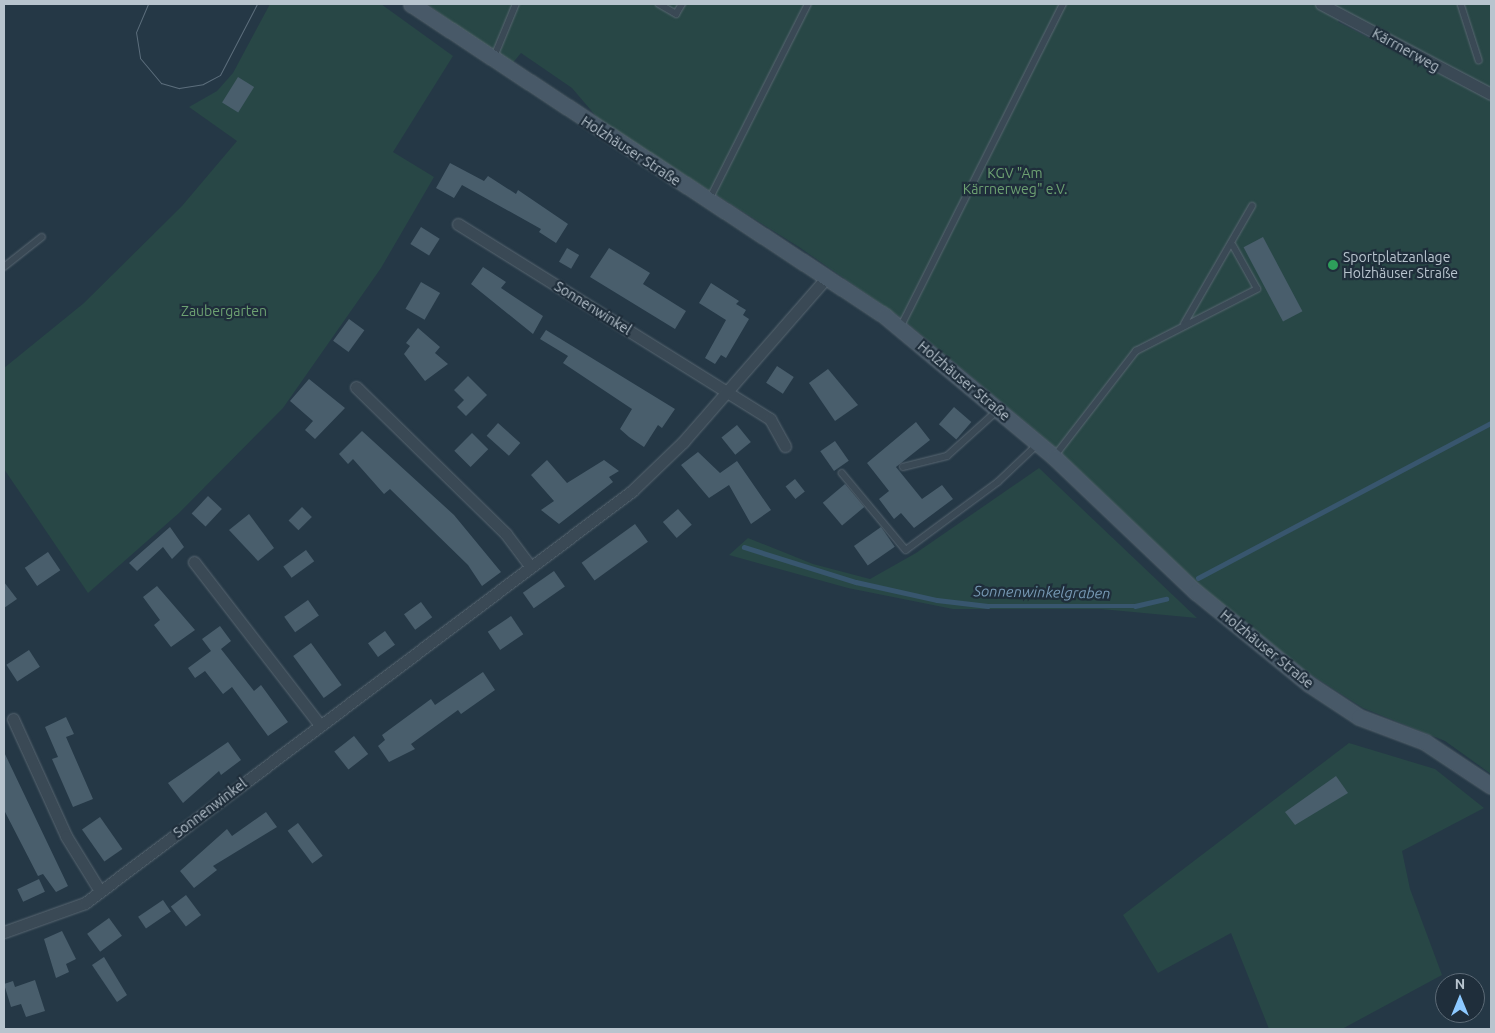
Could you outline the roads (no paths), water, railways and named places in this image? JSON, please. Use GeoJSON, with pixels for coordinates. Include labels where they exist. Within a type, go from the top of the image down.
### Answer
{"type":"FeatureCollection","features":[{"type":"Feature","properties":{"kind":"main road","name":"Holzhäuser Straße"},"geometry":{"type":"LineString","coordinates":[[411,4],[708,201],[828,276],[900,328],[1054,457],[1196,592],[1310,684],[1359,717],[1425,742],[1491,786]]}},
{"type":"Feature","properties":{"kind":"street","name":"Kärrnerweg"},"geometry":{"type":"LineString","coordinates":[[1321,4],[1491,94]]}},
{"type":"Feature","properties":{"kind":"street","name":"Sonnenwinkel"},"geometry":{"type":"LineString","coordinates":[[458,224],[728,391],[770,420],[785,446]]}},
{"type":"Feature","properties":{"kind":"street","name":"Sonnenwinkel"},"geometry":{"type":"LineString","coordinates":[[4,932],[85,903],[319,724],[632,491],[728,391],[828,276]]}},
{"type":"Feature","properties":{"kind":"street"},"geometry":{"type":"LineString","coordinates":[[356,387],[506,534],[530,566]]}},
{"type":"Feature","properties":{"kind":"street"},"geometry":{"type":"LineString","coordinates":[[194,562],[319,724]]}},
{"type":"Feature","properties":{"kind":"street"},"geometry":{"type":"LineString","coordinates":[[13,719],[66,836],[100,891]]}},
{"type":"Feature","properties":{"kind":"lane"},"geometry":{"type":"LineString","coordinates":[[493,59],[505,38],[516,4]]}},
{"type":"Feature","properties":{"kind":"lane"},"geometry":{"type":"LineString","coordinates":[[659,4],[676,14],[682,4]]}},
{"type":"Feature","properties":{"kind":"lane"},"geometry":{"type":"LineString","coordinates":[[708,201],[808,4]]}},
{"type":"Feature","properties":{"kind":"lane"},"geometry":{"type":"LineString","coordinates":[[900,328],[1063,4]]}},
{"type":"Feature","properties":{"kind":"lane"},"geometry":{"type":"LineString","coordinates":[[1461,4],[1479,60]]}},
{"type":"Feature","properties":{"kind":"lane"},"geometry":{"type":"LineString","coordinates":[[1183,326],[1232,246],[1252,206]]}},
{"type":"Feature","properties":{"kind":"lane"},"geometry":{"type":"LineString","coordinates":[[4,267],[42,237]]}},
{"type":"Feature","properties":{"kind":"lane"},"geometry":{"type":"LineString","coordinates":[[1054,457],[1136,351],[1257,289],[1232,246]]}},
{"type":"Feature","properties":{"kind":"lane"},"geometry":{"type":"LineString","coordinates":[[903,466],[947,456],[998,409]]}},
{"type":"Feature","properties":{"kind":"lane"},"geometry":{"type":"LineString","coordinates":[[842,473],[906,550],[998,482],[1038,443]]}},
{"type":"Feature","properties":{"kind":"waterway","name":"Sonnenwinkelgraben"},"geometry":{"type":"LineString","coordinates":[[1198,578],[1491,423]]}},
{"type":"Feature","properties":{"kind":"waterway","name":"Sonnenwinkelgraben"},"geometry":{"type":"LineString","coordinates":[[744,547],[856,582],[937,600],[988,606],[1135,606],[1166,599]]}},
{"type":"Feature","properties":{"kind":"tram line"},"geometry":{"type":"LineString","coordinates":[[148,4],[136,32],[140,58],[161,83],[179,88],[203,84],[220,75],[257,4]]}},
{"type":"Feature","properties":{"kind":"place","name":"Sportplatzanlage Holzhäuser Straße"},"geometry":{"type":"Point","coordinates":[1333,265]}},
{"type":"Feature","properties":{"kind":"park label","name":"KGV \"Am Kärrnerweg\" e.V."},"geometry":{"type":"Point","coordinates":[1015,182]}},
{"type":"Feature","properties":{"kind":"park label","name":"Zaubergarten"},"geometry":{"type":"Point","coordinates":[224,311]}}]}
